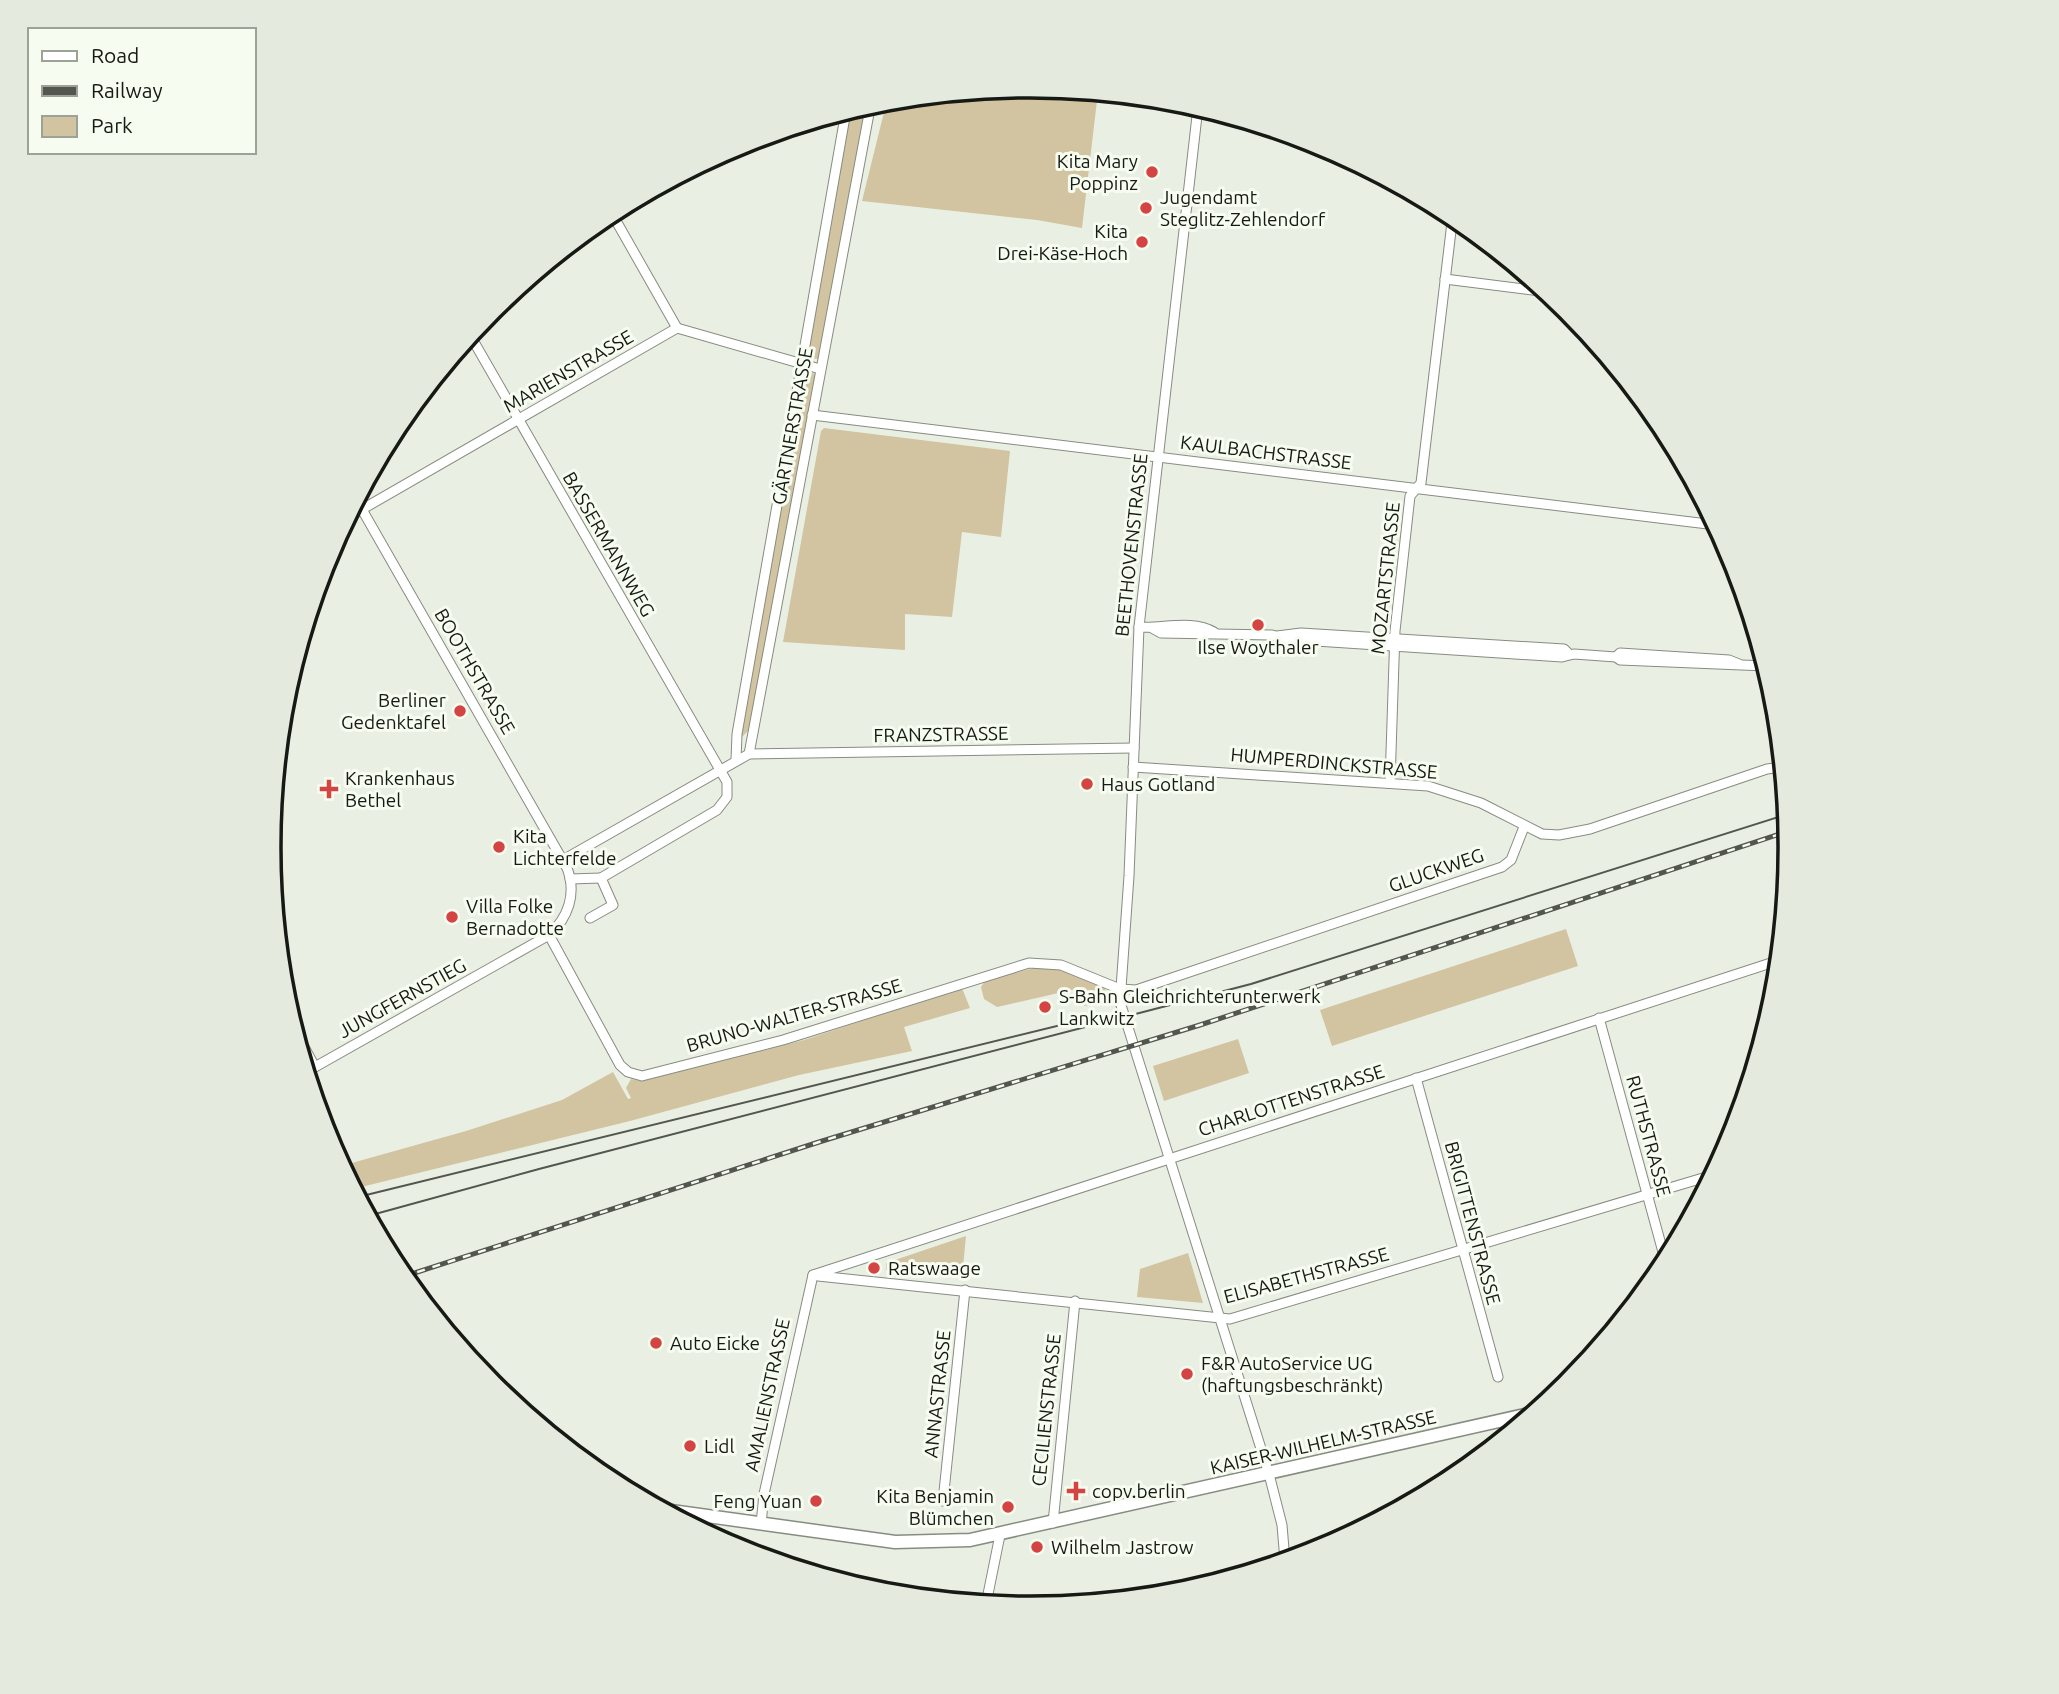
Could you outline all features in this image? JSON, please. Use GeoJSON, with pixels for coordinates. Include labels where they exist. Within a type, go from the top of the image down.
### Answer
{"type":"FeatureCollection","features":[{"type":"Feature","properties":{"kind":"main road","name":"KAISER-WILHELM-STRASSE"},"geometry":{"type":"LineString","coordinates":[[698,1519],[918,1543],[1000,1535],[1514,1418]]}},
{"type":"Feature","properties":{"kind":"street","name":"GÄRTNERSTRASSE"},"geometry":{"type":"LineString","coordinates":[[749,754],[869,116]]}},
{"type":"Feature","properties":{"kind":"street","name":"BEETHOVENSTRASSE"},"geometry":{"type":"LineString","coordinates":[[1197,117],[1139,627],[1120,1002],[1269,1474],[1282,1525],[1284,1551]]}},
{"type":"Feature","properties":{"kind":"street","name":"GÄRTNERSTRASSE"},"geometry":{"type":"LineString","coordinates":[[736,760],[737,734],[844,122]]}},
{"type":"Feature","properties":{"kind":"street"},"geometry":{"type":"LineString","coordinates":[[617,222],[677,328],[820,369]]}},
{"type":"Feature","properties":{"kind":"street","name":"MOZARTSTRASSE"},"geometry":{"type":"LineString","coordinates":[[1390,783],[1395,643],[1410,496],[1421,479],[1451,228]]}},
{"type":"Feature","properties":{"kind":"street"},"geometry":{"type":"LineString","coordinates":[[1445,279],[1529,290]]}},
{"type":"Feature","properties":{"kind":"street","name":"MARIENSTRASSE"},"geometry":{"type":"LineString","coordinates":[[362,509],[677,328]]}},
{"type":"Feature","properties":{"kind":"street","name":"BASSERMANNWEG"},"geometry":{"type":"LineString","coordinates":[[475,344],[719,770]]}},
{"type":"Feature","properties":{"kind":"street","name":"KAULBACHSTRASSE"},"geometry":{"type":"LineString","coordinates":[[812,415],[1704,524]]}},
{"type":"Feature","properties":{"kind":"street","name":"BOOTHSTRASSE"},"geometry":{"type":"LineString","coordinates":[[362,509],[563,860]]}},
{"type":"Feature","properties":{"kind":"street"},"geometry":{"type":"LineString","coordinates":[[1139,627],[1161,632],[1206,635],[1214,632],[1301,637],[1562,657],[1567,653],[1616,657],[1620,653],[1697,662],[1729,660],[1756,665]]}},
{"type":"Feature","properties":{"kind":"street","name":"FRANZSTRASSE"},"geometry":{"type":"LineString","coordinates":[[749,754],[1134,748]]}},
{"type":"Feature","properties":{"kind":"street"},"geometry":{"type":"LineString","coordinates":[[563,860],[749,754]]}},
{"type":"Feature","properties":{"kind":"street","name":"HUMPERDINCKSTRASSE"},"geometry":{"type":"LineString","coordinates":[[1133,766],[1428,786],[1456,793],[1524,827]]}},
{"type":"Feature","properties":{"kind":"street"},"geometry":{"type":"LineString","coordinates":[[1524,827],[1542,834],[1559,835],[1590,829],[1774,767]]}},
{"type":"Feature","properties":{"kind":"street"},"geometry":{"type":"LineString","coordinates":[[570,879],[601,878],[717,810],[727,797],[728,789],[719,770]]}},
{"type":"Feature","properties":{"kind":"street","name":"GLUCKWEG"},"geometry":{"type":"LineString","coordinates":[[1120,989],[1136,990],[1502,867],[1511,860],[1524,827]]}},
{"type":"Feature","properties":{"kind":"street","name":"JUNGFERNSTIEG"},"geometry":{"type":"LineString","coordinates":[[314,1068],[549,935],[561,924],[567,911],[570,879],[563,860]]}},
{"type":"Feature","properties":{"kind":"street"},"geometry":{"type":"LineString","coordinates":[[590,918],[613,905],[601,878]]}},
{"type":"Feature","properties":{"kind":"street","name":"BRUNO-WALTER-STRASSE"},"geometry":{"type":"LineString","coordinates":[[549,935],[621,1065],[628,1072],[642,1076],[783,1040],[1029,963],[1053,963],[1071,968],[1120,989]]}},
{"type":"Feature","properties":{"kind":"street","name":"CHARLOTTENSTRASSE"},"geometry":{"type":"LineString","coordinates":[[813,1275],[1769,964]]}},
{"type":"Feature","properties":{"kind":"street","name":"RUTHSTRASSE"},"geometry":{"type":"LineString","coordinates":[[1599,1018],[1662,1248]]}},
{"type":"Feature","properties":{"kind":"street","name":"BRIGITTENSTRASSE"},"geometry":{"type":"LineString","coordinates":[[1416,1078],[1498,1377]]}},
{"type":"Feature","properties":{"kind":"street","name":"ELISABETHSTRASSE"},"geometry":{"type":"LineString","coordinates":[[813,1275],[1230,1319],[1701,1179]]}},
{"type":"Feature","properties":{"kind":"street","name":"AMALIENSTRASSE"},"geometry":{"type":"LineString","coordinates":[[761,1524],[764,1494],[813,1275]]}},
{"type":"Feature","properties":{"kind":"street","name":"ANNASTRASSE"},"geometry":{"type":"LineString","coordinates":[[943,1501],[965,1290]]}},
{"type":"Feature","properties":{"kind":"street","name":"CECILIENSTRASSE"},"geometry":{"type":"LineString","coordinates":[[1053,1523],[1075,1301]]}},
{"type":"Feature","properties":{"kind":"street"},"geometry":{"type":"LineString","coordinates":[[988,1594],[1000,1535]]}},
{"type":"Feature","properties":{"kind":"green space"},"geometry":{"type":"Polygon","coordinates":[[[1030,98],[1097,102],[1082,228],[1037,220],[862,201],[884,112],[981,100],[1030,98]]]}},
{"type":"Feature","properties":{"kind":"green space"},"geometry":{"type":"Polygon","coordinates":[[[864,117],[818,359],[807,358],[849,121],[864,117]]]}},
{"type":"Feature","properties":{"kind":"green space"},"geometry":{"type":"Polygon","coordinates":[[[805,371],[815,374],[753,726],[741,738],[805,371]]]}},
{"type":"Feature","properties":{"kind":"green space"},"geometry":{"type":"Polygon","coordinates":[[[824,428],[1010,451],[1001,537],[962,532],[952,617],[905,614],[905,650],[783,642],[821,431],[824,428]]]}},
{"type":"Feature","properties":{"kind":"green space"},"geometry":{"type":"Polygon","coordinates":[[[1566,929],[1578,966],[1332,1046],[1320,1010],[1566,929]]]}},
{"type":"Feature","properties":{"kind":"green space"},"geometry":{"type":"Polygon","coordinates":[[[1037,967],[1062,968],[1104,987],[1110,1001],[1084,1006],[1080,988],[997,1007],[984,999],[981,987],[985,981],[1037,967]]]}},
{"type":"Feature","properties":{"kind":"green space"},"geometry":{"type":"Polygon","coordinates":[[[962,988],[970,1008],[904,1027],[912,1051],[799,1075],[630,1121],[363,1187],[351,1163],[466,1131],[562,1100],[613,1072],[628,1099],[631,1098],[626,1088],[631,1079],[642,1081],[804,1040],[962,988]]]}},
{"type":"Feature","properties":{"kind":"green space"},"geometry":{"type":"Polygon","coordinates":[[[1238,1039],[1249,1073],[1164,1101],[1153,1066],[1238,1039]]]}},
{"type":"Feature","properties":{"kind":"green space"},"geometry":{"type":"Polygon","coordinates":[[[966,1236],[962,1278],[886,1270],[886,1263],[966,1236]]]}},
{"type":"Feature","properties":{"kind":"green space"},"geometry":{"type":"Polygon","coordinates":[[[1188,1253],[1203,1303],[1137,1297],[1140,1269],[1188,1253]]]}},
{"type":"Feature","properties":{"kind":"tram line"},"geometry":{"type":"LineString","coordinates":[[377,1214],[1251,984],[1777,817]]}},
{"type":"Feature","properties":{"kind":"tram line"},"geometry":{"type":"LineString","coordinates":[[367,1195],[1106,1014]]}},
{"type":"Feature","properties":{"kind":"railway"},"geometry":{"type":"LineString","coordinates":[[414,1273],[819,1142],[1200,1025],[1778,835]]}},
{"type":"Feature","properties":{"kind":"place","name":"Kita Mary Poppinz"},"geometry":{"type":"Point","coordinates":[1152,172]}},
{"type":"Feature","properties":{"kind":"place","name":"Jugendamt Steglitz-Zehlendorf"},"geometry":{"type":"Point","coordinates":[1146,208]}},
{"type":"Feature","properties":{"kind":"place","name":"Kita Drei-Käse-Hoch"},"geometry":{"type":"Point","coordinates":[1142,242]}},
{"type":"Feature","properties":{"kind":"place","name":"Ilse Woythaler"},"geometry":{"type":"Point","coordinates":[1258,625]}},
{"type":"Feature","properties":{"kind":"place","name":"Berliner Gedenktafel"},"geometry":{"type":"Point","coordinates":[460,711]}},
{"type":"Feature","properties":{"kind":"place","name":"Haus Gotland"},"geometry":{"type":"Point","coordinates":[1087,784]}},
{"type":"Feature","properties":{"kind":"place","name":"Krankenhaus Bethel"},"geometry":{"type":"Point","coordinates":[329,789]}},
{"type":"Feature","properties":{"kind":"place","name":"Kita Lichterfelde"},"geometry":{"type":"Point","coordinates":[499,847]}},
{"type":"Feature","properties":{"kind":"place","name":"Villa Folke Bernadotte"},"geometry":{"type":"Point","coordinates":[452,917]}},
{"type":"Feature","properties":{"kind":"place","name":"S-Bahn Gleichrichterunterwerk Lankwitz"},"geometry":{"type":"Point","coordinates":[1045,1007]}},
{"type":"Feature","properties":{"kind":"place","name":"Ratswaage"},"geometry":{"type":"Point","coordinates":[874,1268]}},
{"type":"Feature","properties":{"kind":"place","name":"Auto Eicke"},"geometry":{"type":"Point","coordinates":[656,1343]}},
{"type":"Feature","properties":{"kind":"place","name":"F&R AutoService UG (haftungsbeschränkt)"},"geometry":{"type":"Point","coordinates":[1187,1374]}},
{"type":"Feature","properties":{"kind":"place","name":"Lidl"},"geometry":{"type":"Point","coordinates":[690,1446]}},
{"type":"Feature","properties":{"kind":"place","name":"copv.berlin"},"geometry":{"type":"Point","coordinates":[1076,1491]}},
{"type":"Feature","properties":{"kind":"place","name":"Feng Yuan"},"geometry":{"type":"Point","coordinates":[816,1501]}},
{"type":"Feature","properties":{"kind":"place","name":"Kita Benjamin Blümchen"},"geometry":{"type":"Point","coordinates":[1008,1507]}},
{"type":"Feature","properties":{"kind":"place","name":"Wilhelm Jastrow"},"geometry":{"type":"Point","coordinates":[1037,1547]}}]}
